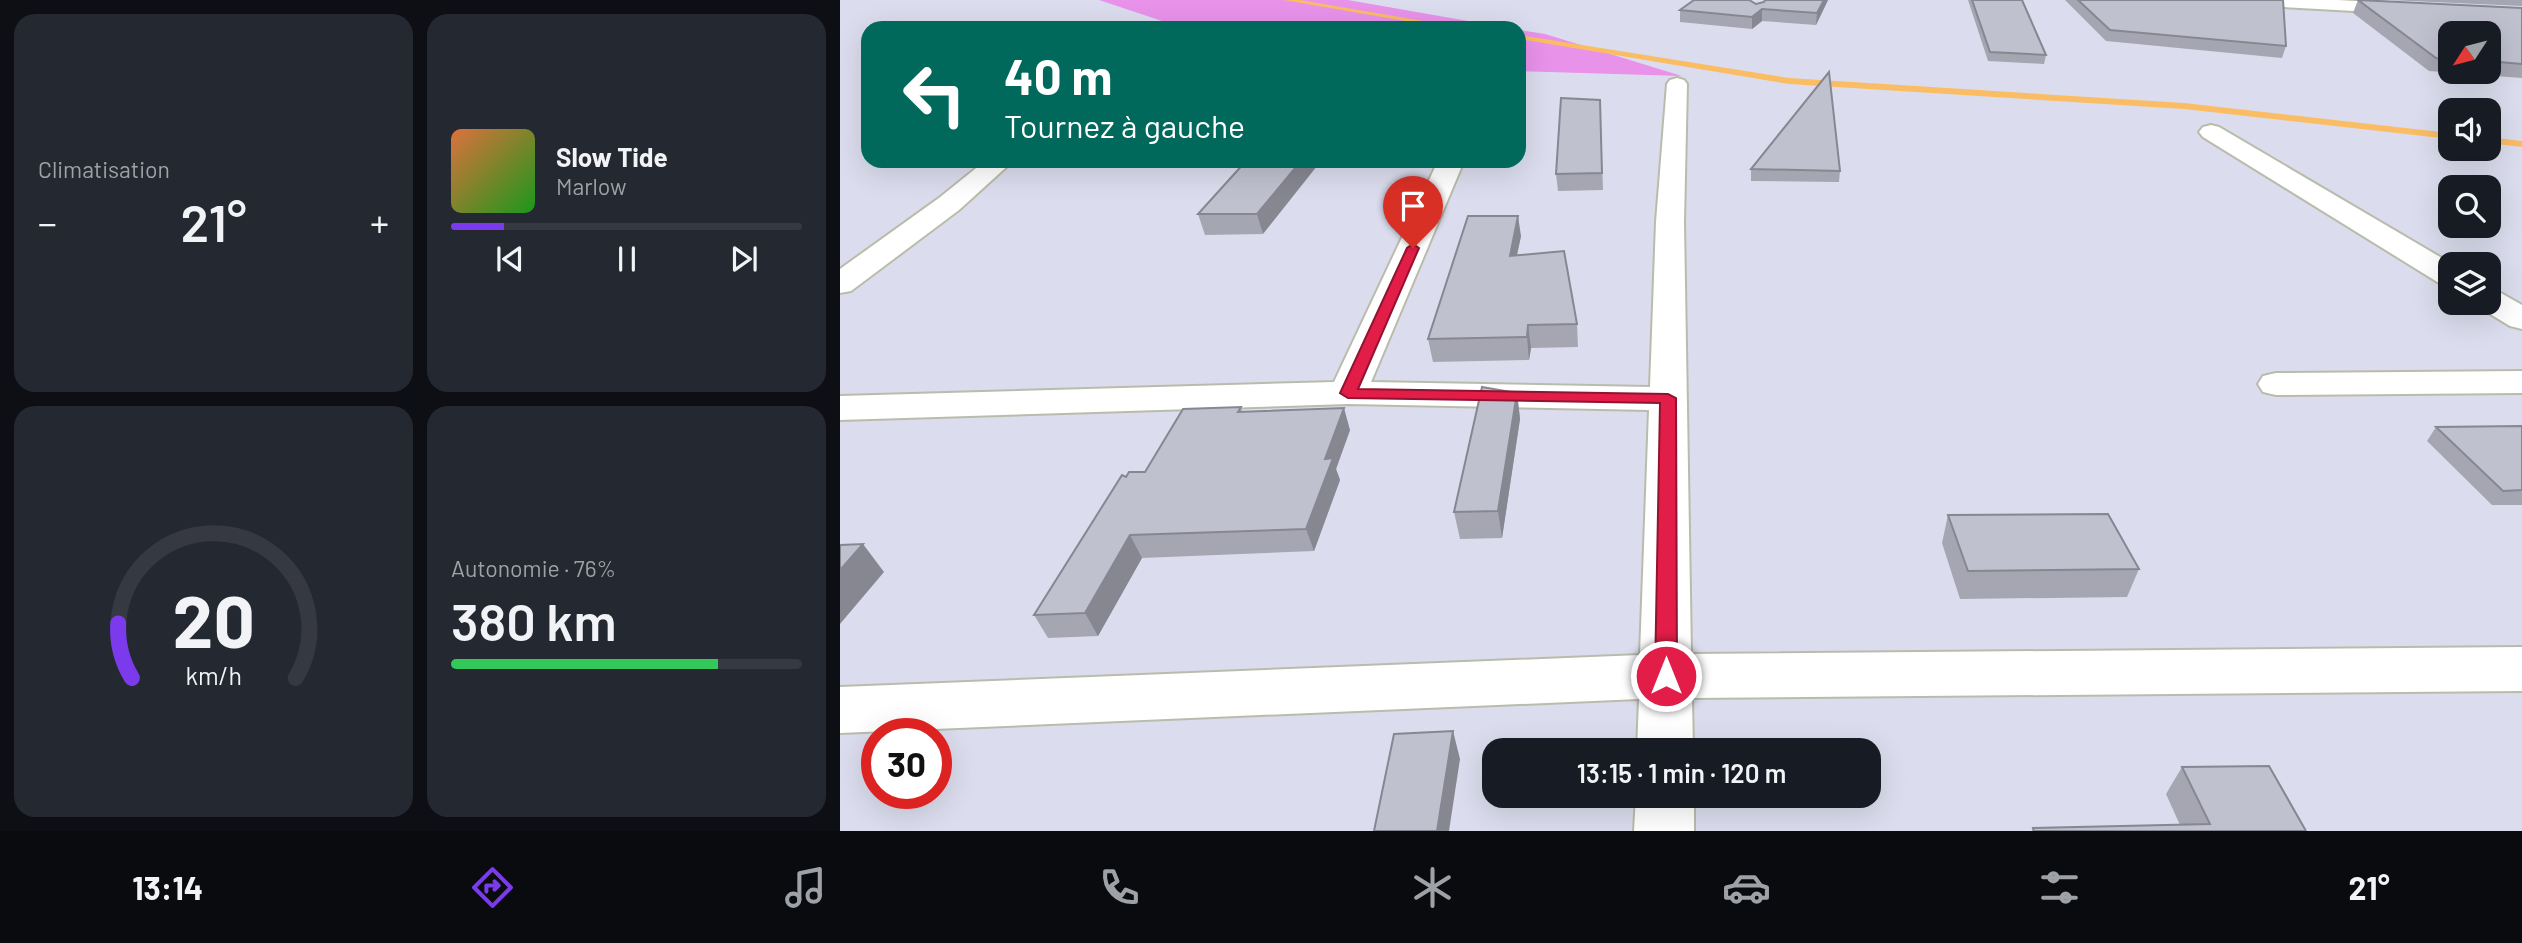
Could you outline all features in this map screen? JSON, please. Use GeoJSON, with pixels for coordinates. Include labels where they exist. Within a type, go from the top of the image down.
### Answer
{"type":"FeatureCollection","features":[{"type":"Feature","properties":{"kind":"street"},"geometry":{"type":"LineString","coordinates":[[2248,0],[2383,4],[2421,9]]}},
{"type":"Feature","properties":{"kind":"street"},"geometry":{"type":"LineString","coordinates":[[1665,738],[1670,222],[1676,84]]}},
{"type":"Feature","properties":{"kind":"street"},"geometry":{"type":"LineString","coordinates":[[2211,132],[2438,269]]}},
{"type":"Feature","properties":{"kind":"street"},"geometry":{"type":"LineString","coordinates":[[840,284],[948,204],[992,168]]}},
{"type":"Feature","properties":{"kind":"street"},"geometry":{"type":"LineString","coordinates":[[1348,393],[1448,168]]}},
{"type":"Feature","properties":{"kind":"street"},"geometry":{"type":"LineString","coordinates":[[2501,307],[2522,319]]}},
{"type":"Feature","properties":{"kind":"street"},"geometry":{"type":"LineString","coordinates":[[2276,384],[2522,382]]}},
{"type":"Feature","properties":{"kind":"street"},"geometry":{"type":"LineString","coordinates":[[840,408],[1348,393],[1668,398]]}},
{"type":"Feature","properties":{"kind":"street"},"geometry":{"type":"LineString","coordinates":[[840,710],[1666,676],[2522,669]]}},
{"type":"Feature","properties":{"kind":"street"},"geometry":{"type":"LineString","coordinates":[[1664,831],[1665,808]]}},
{"type":"Feature","properties":{"kind":"shaded area"},"geometry":{"type":"Polygon","coordinates":[[[1099,0],[1348,0],[1468,21],[1162,21],[1099,0]]]}},
{"type":"Feature","properties":{"kind":"shaded area"},"geometry":{"type":"Polygon","coordinates":[[[1526,31],[1545,34],[1682,76],[1526,71],[1526,31]]]}},
{"type":"Feature","properties":{"kind":"building"},"geometry":{"type":"Polygon","coordinates":[[[1694,0],[1749,0],[1756,4],[1765,0],[1824,0],[1817,13],[1762,9],[1752,17],[1680,10],[1694,0]]]}},
{"type":"Feature","properties":{"kind":"building"},"geometry":{"type":"Polygon","coordinates":[[[1972,0],[2022,0],[2046,55],[1990,52],[1972,0]]]}},
{"type":"Feature","properties":{"kind":"building"},"geometry":{"type":"Polygon","coordinates":[[[2078,0],[2283,0],[2286,46],[2110,30],[2078,0]]]}},
{"type":"Feature","properties":{"kind":"building"},"geometry":{"type":"Polygon","coordinates":[[[2358,0],[2522,8],[2522,64],[2501,62],[2501,21],[2438,21],[2436,58],[2358,0]]]}},
{"type":"Feature","properties":{"kind":"building"},"geometry":{"type":"Polygon","coordinates":[[[1829,72],[1840,171],[1751,169],[1829,72]]]}},
{"type":"Feature","properties":{"kind":"building"},"geometry":{"type":"Polygon","coordinates":[[[1561,98],[1600,100],[1602,173],[1556,174],[1561,98]]]}},
{"type":"Feature","properties":{"kind":"building"},"geometry":{"type":"Polygon","coordinates":[[[1240,168],[1295,168],[1257,214],[1198,214],[1240,168]]]}},
{"type":"Feature","properties":{"kind":"building"},"geometry":{"type":"Polygon","coordinates":[[[1468,216],[1518,216],[1510,256],[1564,251],[1577,324],[1528,325],[1527,337],[1428,339],[1468,216]]]}},
{"type":"Feature","properties":{"kind":"building"},"geometry":{"type":"Polygon","coordinates":[[[1482,387],[1517,393],[1498,511],[1454,512],[1482,387]]]}},
{"type":"Feature","properties":{"kind":"building"},"geometry":{"type":"Polygon","coordinates":[[[1241,407],[1238,412],[1344,408],[1325,459],[1333,458],[1306,529],[1130,535],[1085,613],[1034,615],[1122,475],[1126,477],[1129,472],[1145,472],[1183,409],[1241,407]]]}},
{"type":"Feature","properties":{"kind":"building"},"geometry":{"type":"Polygon","coordinates":[[[2522,426],[2522,490],[2503,491],[2436,427],[2522,426]]]}},
{"type":"Feature","properties":{"kind":"building"},"geometry":{"type":"Polygon","coordinates":[[[2108,514],[2139,569],[1968,571],[1948,515],[2108,514]]]}},
{"type":"Feature","properties":{"kind":"building"},"geometry":{"type":"Polygon","coordinates":[[[863,544],[840,570],[840,545],[863,544]]]}},
{"type":"Feature","properties":{"kind":"building"},"geometry":{"type":"Polygon","coordinates":[[[1453,731],[1437,831],[1374,831],[1394,734],[1453,731]]]}},
{"type":"Feature","properties":{"kind":"building"},"geometry":{"type":"Polygon","coordinates":[[[2269,766],[2306,831],[2034,831],[2033,828],[2210,824],[2182,767],[2269,766]]]}},
{"type":"Feature","properties":{"kind":"waterway"},"geometry":{"type":"LineString","coordinates":[[1287,0],[1417,21]]}},
{"type":"Feature","properties":{"kind":"waterway"},"geometry":{"type":"LineString","coordinates":[[1526,38],[1789,81],[2184,106],[2438,135]]}},
{"type":"Feature","properties":{"kind":"waterway"},"geometry":{"type":"LineString","coordinates":[[2501,142],[2522,144]]}},
{"type":"Feature","properties":{"kind":"route"},"geometry":{"type":"LineString","coordinates":[[1413,248],[1348,393],[1668,398],[1666,676]]}}]}
